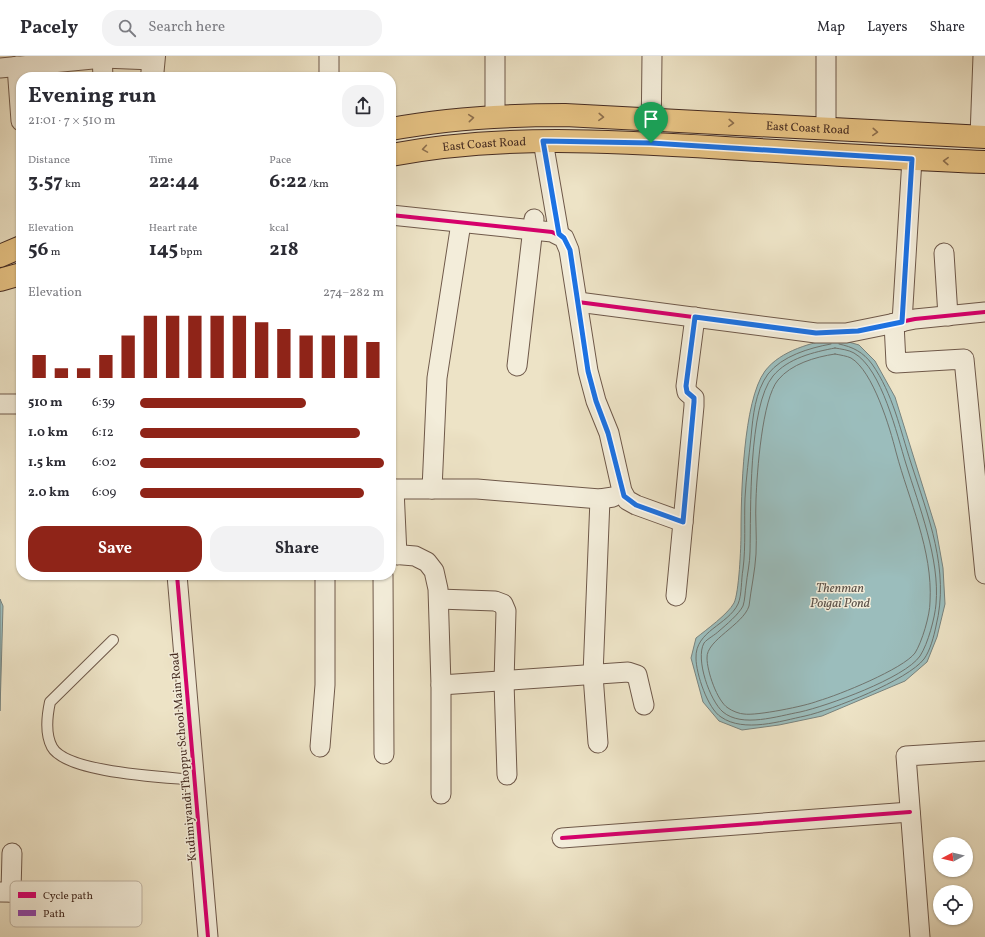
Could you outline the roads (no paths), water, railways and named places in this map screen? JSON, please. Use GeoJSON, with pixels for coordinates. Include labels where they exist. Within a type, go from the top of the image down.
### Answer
{"type":"FeatureCollection","features":[{"type":"Feature","properties":{"kind":"main road","name":"East Coast Road"},"geometry":{"type":"LineString","coordinates":[[396,128],[495,116],[565,115],[983,137]]}},
{"type":"Feature","properties":{"kind":"main road","name":"East Coast Road"},"geometry":{"type":"LineString","coordinates":[[396,154],[439,147],[478,143],[543,141],[651,143],[985,162]]}},
{"type":"Feature","properties":{"kind":"main road"},"geometry":{"type":"LineString","coordinates":[[0,256],[16,249]]}},
{"type":"Feature","properties":{"kind":"main road"},"geometry":{"type":"LineString","coordinates":[[0,280],[16,275]]}},
{"type":"Feature","properties":{"kind":"street"},"geometry":{"type":"LineString","coordinates":[[329,56],[329,72]]}},
{"type":"Feature","properties":{"kind":"street"},"geometry":{"type":"LineString","coordinates":[[495,56],[495,116]]}},
{"type":"Feature","properties":{"kind":"street"},"geometry":{"type":"LineString","coordinates":[[651,143],[652,56]]}},
{"type":"Feature","properties":{"kind":"street"},"geometry":{"type":"LineString","coordinates":[[826,56],[826,129]]}},
{"type":"Feature","properties":{"kind":"street"},"geometry":{"type":"LineString","coordinates":[[983,56],[983,137]]}},
{"type":"Feature","properties":{"kind":"street"},"geometry":{"type":"LineString","coordinates":[[16,98],[9,67],[102,57],[153,64]]}},
{"type":"Feature","properties":{"kind":"street"},"geometry":{"type":"LineString","coordinates":[[102,57],[103,72]]}},
{"type":"Feature","properties":{"kind":"street"},"geometry":{"type":"LineString","coordinates":[[543,141],[559,234]]}},
{"type":"Feature","properties":{"kind":"street"},"geometry":{"type":"LineString","coordinates":[[912,159],[896,363],[964,359],[980,480],[985,574]]}},
{"type":"Feature","properties":{"kind":"street"},"geometry":{"type":"LineString","coordinates":[[396,216],[461,222],[533,224],[559,234],[564,238],[570,250],[588,371],[596,401],[608,433],[624,496],[636,505],[683,522]]}},
{"type":"Feature","properties":{"kind":"street"},"geometry":{"type":"LineString","coordinates":[[432,489],[435,393],[461,222]]}},
{"type":"Feature","properties":{"kind":"street"},"geometry":{"type":"LineString","coordinates":[[517,366],[533,224]]}},
{"type":"Feature","properties":{"kind":"street"},"geometry":{"type":"LineString","coordinates":[[944,253],[948,316]]}},
{"type":"Feature","properties":{"kind":"street"},"geometry":{"type":"LineString","coordinates":[[578,302],[816,333],[852,332],[898,323],[985,312]]}},
{"type":"Feature","properties":{"kind":"street"},"geometry":{"type":"LineString","coordinates":[[676,596],[694,402],[694,398],[687,392],[686,386],[695,317]]}},
{"type":"Feature","properties":{"kind":"street"},"geometry":{"type":"LineString","coordinates":[[0,404],[16,404]]}},
{"type":"Feature","properties":{"kind":"street"},"geometry":{"type":"LineString","coordinates":[[396,489],[477,489],[600,498],[624,496]]}},
{"type":"Feature","properties":{"kind":"street"},"geometry":{"type":"LineString","coordinates":[[598,743],[593,675],[600,498]]}},
{"type":"Feature","properties":{"kind":"street"},"geometry":{"type":"LineString","coordinates":[[396,555],[415,556],[428,562],[434,571],[439,599],[441,794]]}},
{"type":"Feature","properties":{"kind":"street","name":"Kudimiyandi Thoppu School Main Road"},"geometry":{"type":"LineString","coordinates":[[177,580],[208,937]]}},
{"type":"Feature","properties":{"kind":"street"},"geometry":{"type":"LineString","coordinates":[[320,747],[325,685],[325,580]]}},
{"type":"Feature","properties":{"kind":"street"},"geometry":{"type":"LineString","coordinates":[[383,580],[384,754]]}},
{"type":"Feature","properties":{"kind":"street"},"geometry":{"type":"LineString","coordinates":[[439,599],[495,601],[503,604],[506,611],[507,619],[504,682],[507,775]]}},
{"type":"Feature","properties":{"kind":"street"},"geometry":{"type":"LineString","coordinates":[[441,685],[504,682],[628,672],[637,675],[640,680],[644,705]]}},
{"type":"Feature","properties":{"kind":"street"},"geometry":{"type":"LineString","coordinates":[[920,937],[906,756],[985,751]]}},
{"type":"Feature","properties":{"kind":"street"},"geometry":{"type":"LineString","coordinates":[[562,838],[910,812]]}},
{"type":"Feature","properties":{"kind":"street"},"geometry":{"type":"LineString","coordinates":[[6,892],[12,853]]}},
{"type":"Feature","properties":{"kind":"lane"},"geometry":{"type":"LineString","coordinates":[[112,640],[50,702],[48,713],[48,733],[52,748],[63,758],[82,765],[111,771],[195,780]]}},
{"type":"Feature","properties":{"kind":"water","name":"Thenman Poigai Pond"},"geometry":{"type":"Polygon","coordinates":[[[835,338],[859,345],[875,361],[895,397],[936,529],[943,568],[945,604],[937,637],[927,662],[905,681],[822,716],[779,725],[742,730],[719,721],[703,702],[691,658],[696,638],[727,612],[736,598],[740,559],[745,449],[752,404],[758,385],[765,371],[779,358],[797,348],[835,338]]]}},
{"type":"Feature","properties":{"kind":"water"},"geometry":{"type":"Polygon","coordinates":[[[0,599],[3,606],[0,711],[0,599]]]}}]}
